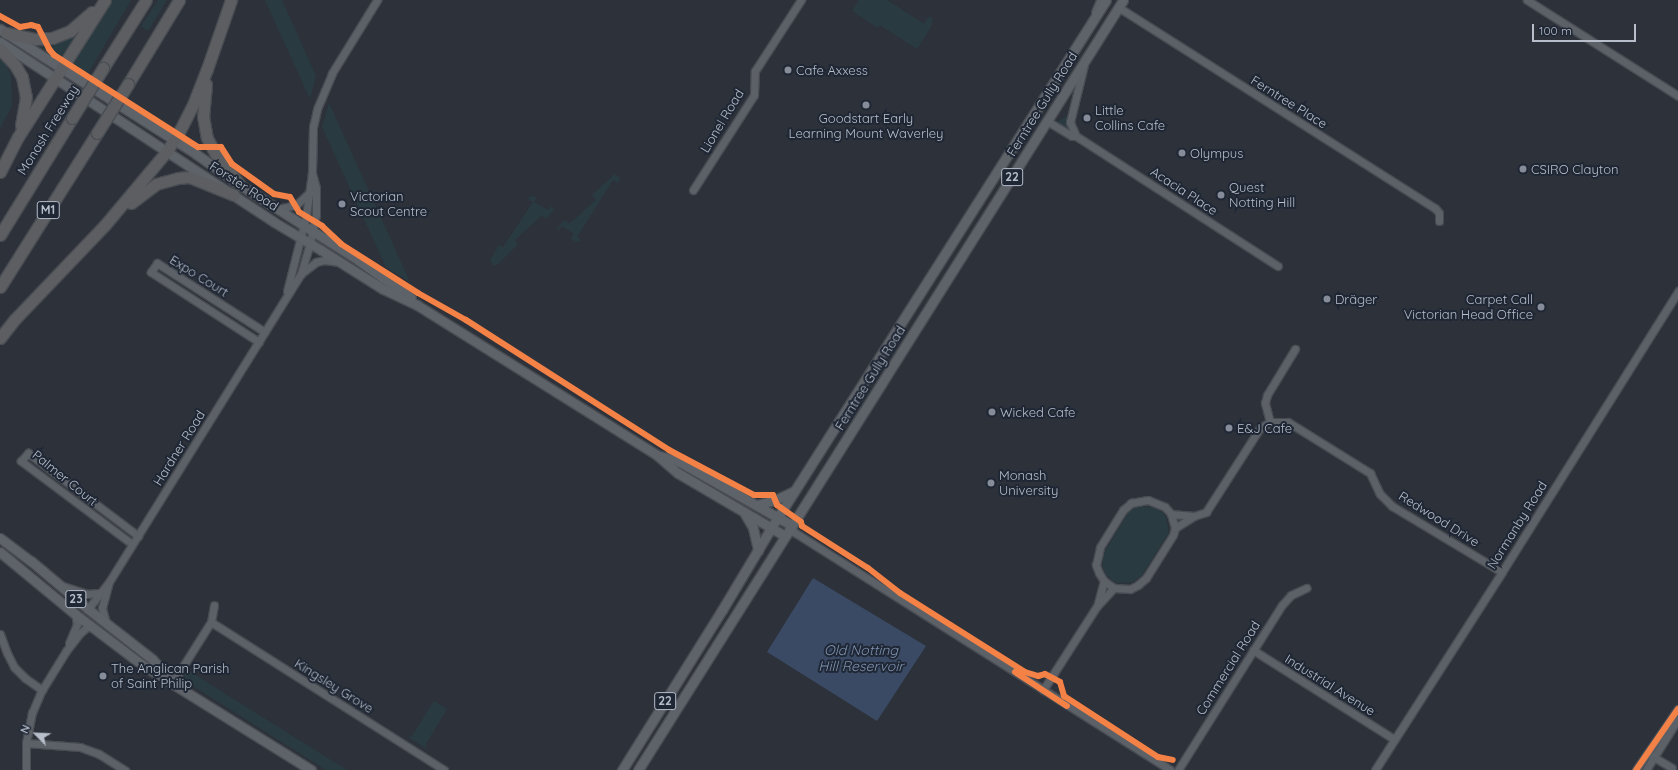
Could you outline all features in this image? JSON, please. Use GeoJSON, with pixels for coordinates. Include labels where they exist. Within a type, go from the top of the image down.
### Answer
{"type":"FeatureCollection","features":[{"type":"Feature","properties":{"kind":"highway"},"geometry":{"type":"LineString","coordinates":[[3,31],[35,39],[57,37],[70,31],[85,20],[104,0]]}},
{"type":"Feature","properties":{"kind":"highway"},"geometry":{"type":"LineString","coordinates":[[0,172],[18,136],[104,0]]}},
{"type":"Feature","properties":{"kind":"highway","name":"Monash Freeway"},"geometry":{"type":"LineString","coordinates":[[0,235],[146,0]]}},
{"type":"Feature","properties":{"kind":"highway","name":"M1"},"geometry":{"type":"LineString","coordinates":[[0,287],[179,0]]}},
{"type":"Feature","properties":{"kind":"highway"},"geometry":{"type":"LineString","coordinates":[[0,338],[15,318],[104,226],[166,152],[192,107],[231,0]]}},
{"type":"Feature","properties":{"kind":"highway"},"geometry":{"type":"LineString","coordinates":[[0,49],[15,65],[22,77],[25,89],[25,107],[18,136]]}},
{"type":"Feature","properties":{"kind":"highway"},"geometry":{"type":"LineString","coordinates":[[207,69],[203,116],[206,131],[215,153],[240,185]]}},
{"type":"Feature","properties":{"kind":"highway"},"geometry":{"type":"LineString","coordinates":[[104,226],[156,184],[168,180],[189,177],[234,195]]}},
{"type":"Feature","properties":{"kind":"main road","name":"Ferntree Gully Road"},"geometry":{"type":"LineString","coordinates":[[622,770],[771,528],[1106,0]]}},
{"type":"Feature","properties":{"kind":"main road","name":"Ferntree Gully Road"},"geometry":{"type":"LineString","coordinates":[[638,770],[785,536],[793,529],[928,309],[1121,4]]}},
{"type":"Feature","properties":{"kind":"main road","name":"Forster Road"},"geometry":{"type":"LineString","coordinates":[[3,31],[62,67],[174,140],[377,274],[418,304]]}},
{"type":"Feature","properties":{"kind":"main road","name":"Forster Road"},"geometry":{"type":"LineString","coordinates":[[0,42],[166,152],[301,238],[383,289],[418,304],[657,455],[678,473],[785,536]]}},
{"type":"Feature","properties":{"kind":"main road"},"geometry":{"type":"LineString","coordinates":[[915,302],[928,309]]}},
{"type":"Feature","properties":{"kind":"main road","name":"Forster Road"},"geometry":{"type":"LineString","coordinates":[[657,455],[678,461],[778,517],[793,529]]}},
{"type":"Feature","properties":{"kind":"main road"},"geometry":{"type":"LineString","coordinates":[[757,505],[775,500],[797,489]]}},
{"type":"Feature","properties":{"kind":"main road"},"geometry":{"type":"LineString","coordinates":[[745,513],[753,528],[758,550]]}},
{"type":"Feature","properties":{"kind":"main road","name":"23"},"geometry":{"type":"LineString","coordinates":[[0,538],[61,585],[88,609],[152,659],[173,682]]}},
{"type":"Feature","properties":{"kind":"main road","name":"23"},"geometry":{"type":"LineString","coordinates":[[0,552],[75,614],[141,664],[173,682],[311,770]]}},
{"type":"Feature","properties":{"kind":"main road"},"geometry":{"type":"LineString","coordinates":[[88,609],[90,625]]}},
{"type":"Feature","properties":{"kind":"main road"},"geometry":{"type":"LineString","coordinates":[[708,632],[719,639]]}},
{"type":"Feature","properties":{"kind":"street"},"geometry":{"type":"LineString","coordinates":[[312,173],[314,127],[323,91],[332,73],[377,0]]}},
{"type":"Feature","properties":{"kind":"street","name":"Lionel Road"},"geometry":{"type":"LineString","coordinates":[[693,190],[754,95],[755,71],[801,0]]}},
{"type":"Feature","properties":{"kind":"street"},"geometry":{"type":"LineString","coordinates":[[1089,27],[1100,0]]}},
{"type":"Feature","properties":{"kind":"street"},"geometry":{"type":"LineString","coordinates":[[1528,0],[1678,96]]}},
{"type":"Feature","properties":{"kind":"street","name":"Ferntree Place"},"geometry":{"type":"LineString","coordinates":[[1121,4],[1435,208],[1439,213],[1439,221]]}},
{"type":"Feature","properties":{"kind":"street"},"geometry":{"type":"LineString","coordinates":[[1076,136],[1070,122],[1086,58]]}},
{"type":"Feature","properties":{"kind":"street","name":"Acacia Place"},"geometry":{"type":"LineString","coordinates":[[1047,121],[1072,136],[1076,136],[1278,266]]}},
{"type":"Feature","properties":{"kind":"street","name":"Hardner Road"},"geometry":{"type":"LineString","coordinates":[[285,297],[304,226],[312,173]]}},
{"type":"Feature","properties":{"kind":"street","name":"Hardner Road"},"geometry":{"type":"LineString","coordinates":[[88,609],[109,582],[259,342],[285,297],[301,274],[313,232],[317,199],[312,173]]}},
{"type":"Feature","properties":{"kind":"street"},"geometry":{"type":"LineString","coordinates":[[277,208],[296,205],[308,194]]}},
{"type":"Feature","properties":{"kind":"street"},"geometry":{"type":"LineString","coordinates":[[301,274],[316,262],[324,260],[341,263]]}},
{"type":"Feature","properties":{"kind":"street","name":"Expo Court"},"geometry":{"type":"LineString","coordinates":[[259,342],[151,272],[157,263],[265,332]]}},
{"type":"Feature","properties":{"kind":"street","name":"Normanby Road"},"geometry":{"type":"LineString","coordinates":[[1375,770],[1502,572],[1678,291]]}},
{"type":"Feature","properties":{"kind":"street"},"geometry":{"type":"LineString","coordinates":[[201,303],[206,295]]}},
{"type":"Feature","properties":{"kind":"street"},"geometry":{"type":"LineString","coordinates":[[1175,528],[1194,516],[1206,512],[1260,428],[1270,422],[1265,403],[1267,395],[1295,349]]}},
{"type":"Feature","properties":{"kind":"street","name":"Redwood Drive"},"geometry":{"type":"LineString","coordinates":[[1270,422],[1288,422],[1370,473],[1380,494],[1392,506],[1502,572]]}},
{"type":"Feature","properties":{"kind":"street","name":"Palmer Court"},"geometry":{"type":"LineString","coordinates":[[132,544],[21,461],[28,453],[138,536]]}},
{"type":"Feature","properties":{"kind":"street"},"geometry":{"type":"LineString","coordinates":[[65,495],[72,487]]}},
{"type":"Feature","properties":{"kind":"street"},"geometry":{"type":"LineString","coordinates":[[1148,500],[1165,507],[1171,514],[1175,528],[1170,542],[1146,578],[1138,585],[1130,589],[1114,588],[1104,581],[1096,565],[1097,555],[1100,547],[1123,510],[1131,503],[1148,500]]}},
{"type":"Feature","properties":{"kind":"street"},"geometry":{"type":"LineString","coordinates":[[1171,514],[1194,516]]}},
{"type":"Feature","properties":{"kind":"street"},"geometry":{"type":"LineString","coordinates":[[793,529],[1170,770]]}},
{"type":"Feature","properties":{"kind":"street"},"geometry":{"type":"LineString","coordinates":[[1097,606],[1104,581]]}},
{"type":"Feature","properties":{"kind":"street"},"geometry":{"type":"LineString","coordinates":[[106,623],[102,605],[109,582]]}},
{"type":"Feature","properties":{"kind":"street"},"geometry":{"type":"LineString","coordinates":[[61,585],[87,594],[99,593]]}},
{"type":"Feature","properties":{"kind":"street"},"geometry":{"type":"LineString","coordinates":[[1043,690],[1097,606],[1114,588]]}},
{"type":"Feature","properties":{"kind":"street","name":"Commercial Road"},"geometry":{"type":"LineString","coordinates":[[1178,770],[1286,600],[1297,591],[1306,588]]}},
{"type":"Feature","properties":{"kind":"street"},"geometry":{"type":"LineString","coordinates":[[173,682],[211,622],[214,605]]}},
{"type":"Feature","properties":{"kind":"street"},"geometry":{"type":"LineString","coordinates":[[66,651],[77,624],[75,614]]}},
{"type":"Feature","properties":{"kind":"street","name":"Kingsley Grove"},"geometry":{"type":"LineString","coordinates":[[211,622],[444,770]]}},
{"type":"Feature","properties":{"kind":"street"},"geometry":{"type":"LineString","coordinates":[[26,770],[26,743],[32,713],[42,690],[66,651],[80,633],[90,625]]}},
{"type":"Feature","properties":{"kind":"street"},"geometry":{"type":"LineString","coordinates":[[0,634],[14,667],[25,678],[42,690]]}},
{"type":"Feature","properties":{"kind":"street","name":"Industrial Avenue"},"geometry":{"type":"LineString","coordinates":[[1253,650],[1394,739]]}},
{"type":"Feature","properties":{"kind":"street"},"geometry":{"type":"LineString","coordinates":[[1636,770],[1678,709]]}},
{"type":"Feature","properties":{"kind":"street"},"geometry":{"type":"LineString","coordinates":[[1646,770],[1678,719]]}},
{"type":"Feature","properties":{"kind":"street"},"geometry":{"type":"LineString","coordinates":[[26,743],[80,747],[99,754],[125,770]]}},
{"type":"Feature","properties":{"kind":"street"},"geometry":{"type":"LineString","coordinates":[[1646,756],[1655,757],[1672,768]]}},
{"type":"Feature","properties":{"kind":"shaded area"},"geometry":{"type":"Polygon","coordinates":[[[111,0],[131,0],[87,75],[71,63],[111,0]]]}},
{"type":"Feature","properties":{"kind":"shaded area"},"geometry":{"type":"Polygon","coordinates":[[[158,0],[167,0],[148,31],[141,26],[158,0]]]}},
{"type":"Feature","properties":{"kind":"shaded area"},"geometry":{"type":"Polygon","coordinates":[[[265,0],[282,0],[316,76],[310,99],[265,0]]]}},
{"type":"Feature","properties":{"kind":"shaded area"},"geometry":{"type":"Polygon","coordinates":[[[859,0],[887,0],[924,24],[929,16],[933,19],[931,27],[917,49],[880,25],[878,28],[852,11],[859,0]]]}},
{"type":"Feature","properties":{"kind":"shaded area"},"geometry":{"type":"Polygon","coordinates":[[[77,30],[79,32],[61,56],[55,58],[37,46],[38,43],[77,30]]]}},
{"type":"Feature","properties":{"kind":"shaded area"},"geometry":{"type":"Polygon","coordinates":[[[0,59],[5,64],[11,75],[12,106],[0,128],[0,59]]]}},
{"type":"Feature","properties":{"kind":"shaded area"},"geometry":{"type":"Polygon","coordinates":[[[329,103],[410,282],[386,267],[322,127],[329,103]]]}},
{"type":"Feature","properties":{"kind":"shaded area"},"geometry":{"type":"Polygon","coordinates":[[[1068,115],[1067,122],[1067,130],[1056,123],[1068,115]]]}},
{"type":"Feature","properties":{"kind":"shaded area"},"geometry":{"type":"Polygon","coordinates":[[[615,174],[620,179],[618,183],[613,180],[577,237],[581,240],[576,242],[571,239],[574,234],[562,226],[558,230],[556,229],[565,220],[569,224],[596,200],[592,195],[615,174]]]}},
{"type":"Feature","properties":{"kind":"shaded area"},"geometry":{"type":"Polygon","coordinates":[[[530,196],[537,197],[534,202],[548,210],[551,206],[554,210],[546,219],[542,215],[515,240],[518,244],[497,265],[493,265],[490,260],[499,245],[503,247],[533,202],[528,199],[530,196]]]}},
{"type":"Feature","properties":{"kind":"shaded area"},"geometry":{"type":"Polygon","coordinates":[[[1142,506],[1157,508],[1162,512],[1166,517],[1169,532],[1142,575],[1133,582],[1119,583],[1113,581],[1105,573],[1103,567],[1103,555],[1128,513],[1136,507],[1142,506]]]}},
{"type":"Feature","properties":{"kind":"shaded area"},"geometry":{"type":"Polygon","coordinates":[[[186,669],[347,770],[326,770],[188,683],[184,676],[186,669]]]}},
{"type":"Feature","properties":{"kind":"shaded area"},"geometry":{"type":"Polygon","coordinates":[[[434,701],[447,709],[426,744],[427,749],[408,737],[412,736],[434,701]]]}},
{"type":"Feature","properties":{"kind":"water","name":"Old Notting Hill Reservoir"},"geometry":{"type":"Polygon","coordinates":[[[813,578],[926,646],[877,721],[767,652],[813,578]]]}},
{"type":"Feature","properties":{"kind":"cycle path"},"geometry":{"type":"LineString","coordinates":[[0,16],[20,27],[31,25],[38,27],[49,49],[54,55],[198,147],[221,147],[232,164],[274,194],[290,197],[299,212],[322,226],[341,244],[418,293],[466,320],[669,450],[754,495],[773,495],[777,505],[801,522],[802,526],[868,568],[900,593],[1025,672],[1038,676],[1045,674],[1060,682],[1064,696],[1158,757],[1173,760]]}},
{"type":"Feature","properties":{"kind":"cycle path"},"geometry":{"type":"LineString","coordinates":[[1015,672],[1067,706]]}},
{"type":"Feature","properties":{"kind":"cycle path"},"geometry":{"type":"LineString","coordinates":[[1636,770],[1678,709]]}},
{"type":"Feature","properties":{"kind":"place","name":"Cafe Axxess"},"geometry":{"type":"Point","coordinates":[788,70]}},
{"type":"Feature","properties":{"kind":"place","name":"Goodstart Early Learning Mount Waverley"},"geometry":{"type":"Point","coordinates":[866,105]}},
{"type":"Feature","properties":{"kind":"place","name":"Little Collins Cafe"},"geometry":{"type":"Point","coordinates":[1087,118]}},
{"type":"Feature","properties":{"kind":"place","name":"Olympus"},"geometry":{"type":"Point","coordinates":[1182,153]}},
{"type":"Feature","properties":{"kind":"place","name":"CSIRO Clayton"},"geometry":{"type":"Point","coordinates":[1523,169]}},
{"type":"Feature","properties":{"kind":"place","name":"Quest Notting Hill"},"geometry":{"type":"Point","coordinates":[1221,195]}},
{"type":"Feature","properties":{"kind":"place","name":"Victorian Scout Centre"},"geometry":{"type":"Point","coordinates":[342,204]}},
{"type":"Feature","properties":{"kind":"place","name":"Dräger"},"geometry":{"type":"Point","coordinates":[1327,299]}},
{"type":"Feature","properties":{"kind":"place","name":"Carpet Call Victorian Head Office"},"geometry":{"type":"Point","coordinates":[1541,307]}},
{"type":"Feature","properties":{"kind":"place","name":"Wicked Cafe"},"geometry":{"type":"Point","coordinates":[992,412]}},
{"type":"Feature","properties":{"kind":"place","name":"E&J Cafe"},"geometry":{"type":"Point","coordinates":[1229,428]}},
{"type":"Feature","properties":{"kind":"place","name":"Monash University"},"geometry":{"type":"Point","coordinates":[991,483]}},
{"type":"Feature","properties":{"kind":"place","name":"The Anglican Parish of Saint Philip"},"geometry":{"type":"Point","coordinates":[103,676]}}]}
